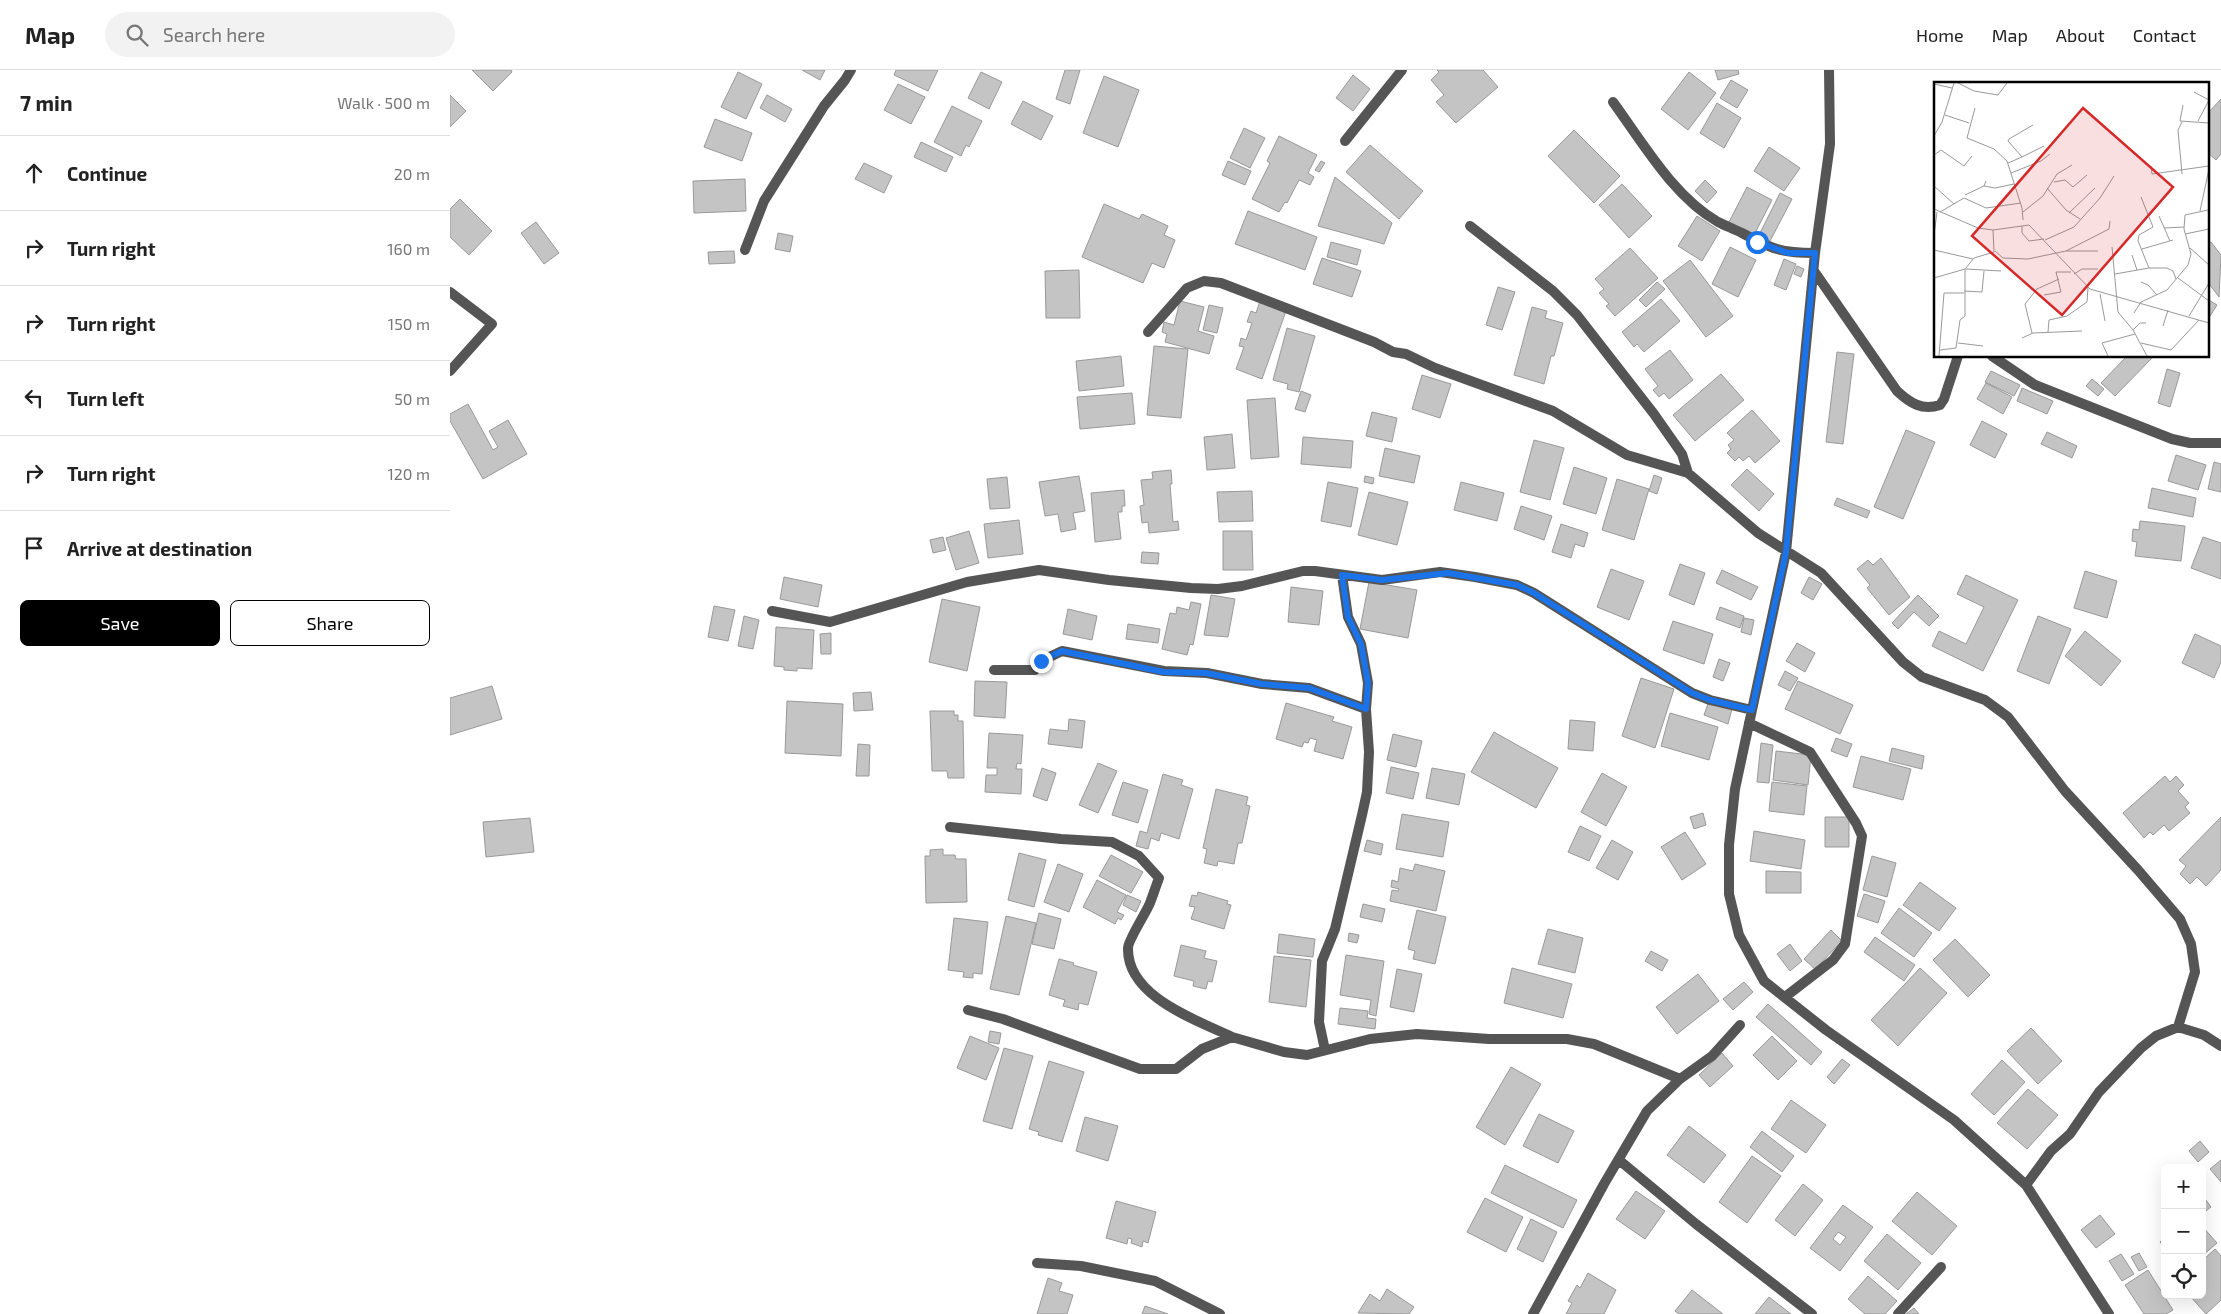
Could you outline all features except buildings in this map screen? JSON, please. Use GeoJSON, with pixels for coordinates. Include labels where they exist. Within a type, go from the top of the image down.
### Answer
{"type":"FeatureCollection","features":[{"type":"Feature","properties":{"kind":"street"},"geometry":{"type":"LineString","coordinates":[[745,250],[764,201],[824,106],[846,80],[850,70]]}},
{"type":"Feature","properties":{"kind":"street"},"geometry":{"type":"LineString","coordinates":[[1345,141],[1402,70]]}},
{"type":"Feature","properties":{"kind":"street"},"geometry":{"type":"LineString","coordinates":[[1829,70],[1830,144],[1815,253],[1786,552],[1749,723],[1733,808],[1729,845],[1730,894],[1739,935],[1764,981],[1826,1030],[1954,1120],[2026,1186],[2109,1314]]}},
{"type":"Feature","properties":{"kind":"street"},"geometry":{"type":"LineString","coordinates":[[1613,102],[1668,177],[1688,198],[1717,221],[1773,248],[1788,253],[1815,253]]}},
{"type":"Feature","properties":{"kind":"street"},"geometry":{"type":"LineString","coordinates":[[1470,226],[1553,291],[1577,315],[1654,414],[1682,454],[1688,473]]}},
{"type":"Feature","properties":{"kind":"street"},"geometry":{"type":"LineString","coordinates":[[1814,271],[1898,391],[1908,400],[1922,407],[1940,405],[1944,399],[1957,358]]}},
{"type":"Feature","properties":{"kind":"street"},"geometry":{"type":"LineString","coordinates":[[1148,332],[1188,288],[1204,281],[1221,283],[1374,342],[1393,352],[1406,354],[1435,368],[1553,411],[1627,455],[1688,473],[1758,533],[1821,573],[1903,662],[1922,677],[1985,700],[2008,717],[2065,791],[2138,870],[2180,919],[2191,944],[2195,972],[2178,1028]]}},
{"type":"Feature","properties":{"kind":"street"},"geometry":{"type":"LineString","coordinates":[[450,292],[492,324],[450,371]]}},
{"type":"Feature","properties":{"kind":"street"},"geometry":{"type":"LineString","coordinates":[[1995,358],[2035,385],[2172,439],[2190,443],[2221,443]]}},
{"type":"Feature","properties":{"kind":"street"},"geometry":{"type":"LineString","coordinates":[[772,611],[830,622],[967,582],[1039,570],[1109,580],[1200,589],[1242,586],[1303,571],[1382,580],[1440,572],[1517,585],[1550,603],[1692,693],[1710,700],[1752,710]]}},
{"type":"Feature","properties":{"kind":"street"},"geometry":{"type":"LineString","coordinates":[[1325,1050],[1319,1022],[1322,961],[1335,929],[1367,792],[1369,752],[1366,709],[1368,683],[1361,644],[1348,617],[1342,575]]}},
{"type":"Feature","properties":{"kind":"street"},"geometry":{"type":"LineString","coordinates":[[994,670],[1035,670],[1041,661],[1062,651],[1164,672],[1206,673],[1262,684],[1309,688],[1366,709]]}},
{"type":"Feature","properties":{"kind":"street"},"geometry":{"type":"LineString","coordinates":[[1749,723],[1810,752],[1856,823],[1862,836],[1846,944],[1833,960],[1785,997]]}},
{"type":"Feature","properties":{"kind":"street"},"geometry":{"type":"LineString","coordinates":[[950,827],[1062,840],[1112,842],[1138,856],[1159,878],[1150,902],[1128,946],[1132,965],[1144,988],[1165,1004],[1232,1038],[1284,1052],[1307,1055],[1370,1039],[1417,1034],[1489,1039],[1567,1039],[1594,1044],[1680,1079]]}},
{"type":"Feature","properties":{"kind":"street"},"geometry":{"type":"LineString","coordinates":[[968,1010],[1003,1019],[1140,1069],[1176,1069],[1202,1049],[1232,1038]]}},
{"type":"Feature","properties":{"kind":"street"},"geometry":{"type":"LineString","coordinates":[[1533,1314],[1604,1184],[1647,1111],[1680,1079],[1712,1056],[1740,1025]]}},
{"type":"Feature","properties":{"kind":"street"},"geometry":{"type":"LineString","coordinates":[[2026,1186],[2051,1151],[2070,1134],[2099,1092],[2141,1048],[2156,1036],[2178,1028],[2204,1035],[2221,1046]]}},
{"type":"Feature","properties":{"kind":"street"},"geometry":{"type":"LineString","coordinates":[[1619,1160],[1696,1224],[1812,1314]]}},
{"type":"Feature","properties":{"kind":"street"},"geometry":{"type":"LineString","coordinates":[[1037,1263],[1081,1266],[1155,1281],[1220,1314]]}},
{"type":"Feature","properties":{"kind":"street"},"geometry":{"type":"LineString","coordinates":[[1898,1314],[1941,1267]]}},
{"type":"Feature","properties":{"kind":"route"},"geometry":{"type":"LineString","coordinates":[[1041,661],[1062,651],[1164,672],[1206,673],[1262,684],[1309,688],[1366,709],[1368,683],[1361,644],[1348,617],[1342,575],[1382,580],[1440,572],[1517,585],[1534,593],[1692,693],[1710,700],[1752,710],[1786,552],[1815,253],[1788,253],[1757,242]]}}]}
